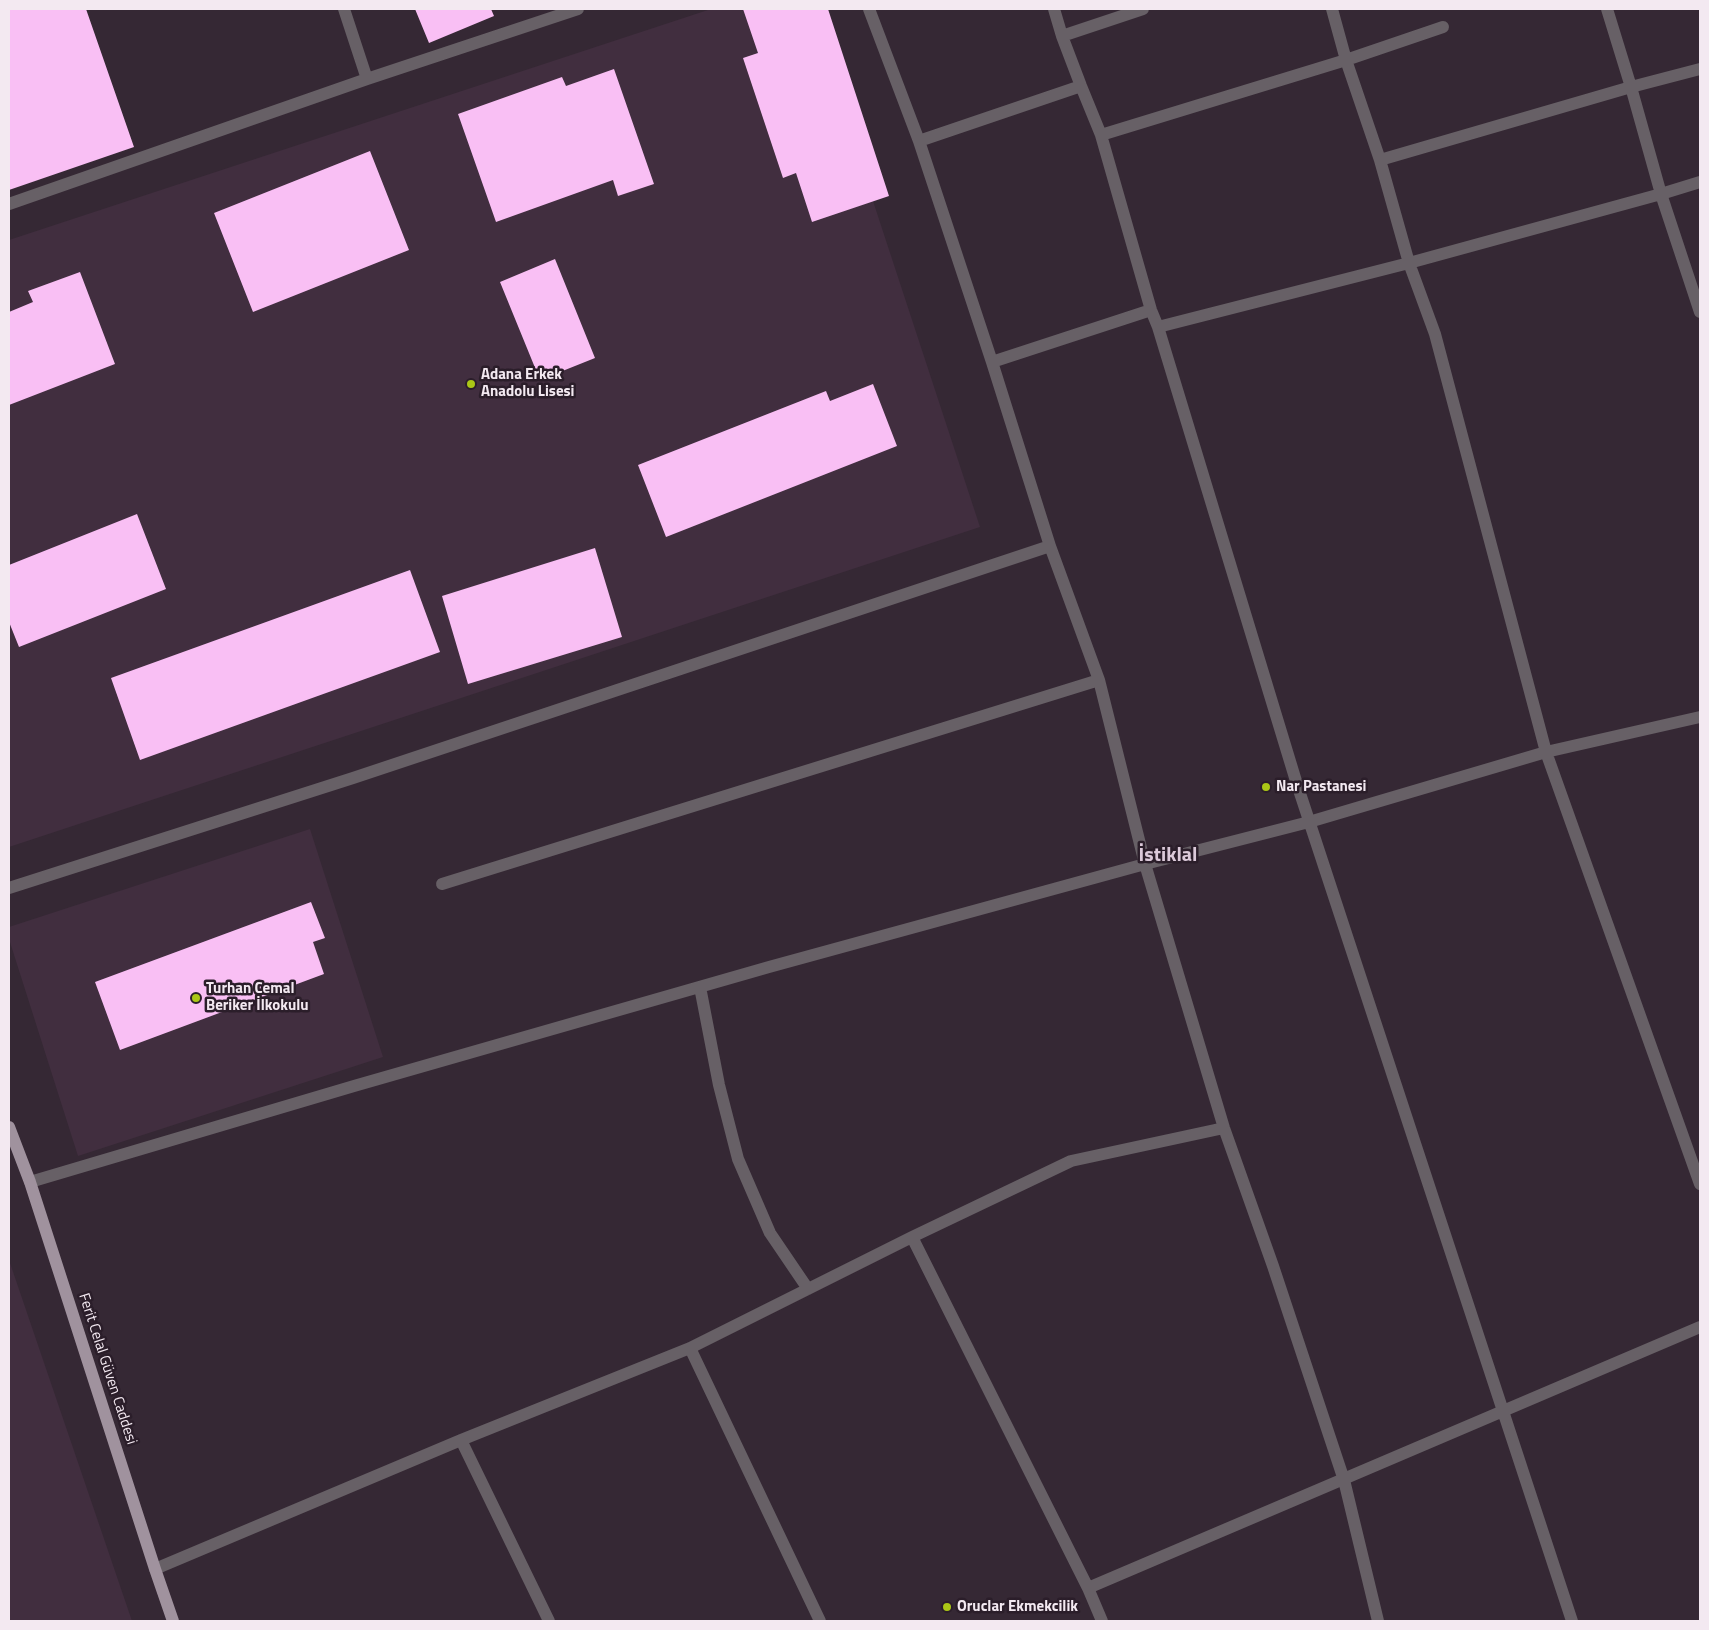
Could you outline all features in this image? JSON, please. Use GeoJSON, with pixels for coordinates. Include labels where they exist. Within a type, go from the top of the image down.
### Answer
{"type":"FeatureCollection","features":[{"type":"Feature","properties":{"kind":"main road","name":"Ferit Celal Güven Caddesi"},"geometry":{"type":"LineString","coordinates":[[9,1127],[30,1182],[155,1569],[174,1621]]}},
{"type":"Feature","properties":{"kind":"street"},"geometry":{"type":"LineString","coordinates":[[344,9],[367,79]]}},
{"type":"Feature","properties":{"kind":"street"},"geometry":{"type":"LineString","coordinates":[[9,204],[367,79],[578,9]]}},
{"type":"Feature","properties":{"kind":"street"},"geometry":{"type":"LineString","coordinates":[[870,9],[919,141],[1050,546],[1099,680],[1144,864],[1224,1128],[1273,1266],[1344,1480],[1378,1621]]}},
{"type":"Feature","properties":{"kind":"street"},"geometry":{"type":"LineString","coordinates":[[1054,9],[1081,86],[1102,135],[1151,310],[1158,327],[1309,822],[1572,1621]]}},
{"type":"Feature","properties":{"kind":"street"},"geometry":{"type":"LineString","coordinates":[[1062,36],[1143,9]]}},
{"type":"Feature","properties":{"kind":"street"},"geometry":{"type":"LineString","coordinates":[[1332,9],[1346,60],[1380,160],[1409,263],[1435,334],[1546,752],[1700,1184]]}},
{"type":"Feature","properties":{"kind":"street"},"geometry":{"type":"LineString","coordinates":[[1607,9],[1661,194],[1700,312]]}},
{"type":"Feature","properties":{"kind":"street"},"geometry":{"type":"LineString","coordinates":[[1102,135],[1346,60],[1443,27]]}},
{"type":"Feature","properties":{"kind":"street"},"geometry":{"type":"LineString","coordinates":[[1380,160],[1631,87],[1700,69]]}},
{"type":"Feature","properties":{"kind":"street"},"geometry":{"type":"LineString","coordinates":[[919,141],[1081,86]]}},
{"type":"Feature","properties":{"kind":"street"},"geometry":{"type":"LineString","coordinates":[[1158,327],[1409,263],[1700,182]]}},
{"type":"Feature","properties":{"kind":"street"},"geometry":{"type":"LineString","coordinates":[[992,362],[1151,310]]}},
{"type":"Feature","properties":{"kind":"street"},"geometry":{"type":"LineString","coordinates":[[9,888],[354,778],[1050,546]]}},
{"type":"Feature","properties":{"kind":"street"},"geometry":{"type":"LineString","coordinates":[[442,884],[1099,680]]}},
{"type":"Feature","properties":{"kind":"street"},"geometry":{"type":"LineString","coordinates":[[30,1182],[354,1086],[700,987],[1144,864],[1309,822],[1546,752],[1700,717]]}},
{"type":"Feature","properties":{"kind":"street"},"geometry":{"type":"LineString","coordinates":[[700,987],[719,1085],[738,1159],[770,1233],[808,1289]]}},
{"type":"Feature","properties":{"kind":"street"},"geometry":{"type":"LineString","coordinates":[[155,1569],[461,1440],[690,1348],[912,1237],[1071,1161],[1224,1128]]}},
{"type":"Feature","properties":{"kind":"street"},"geometry":{"type":"LineString","coordinates":[[912,1237],[1088,1588],[1102,1621]]}},
{"type":"Feature","properties":{"kind":"street"},"geometry":{"type":"LineString","coordinates":[[1088,1588],[1700,1327]]}},
{"type":"Feature","properties":{"kind":"street"},"geometry":{"type":"LineString","coordinates":[[690,1348],[820,1621]]}},
{"type":"Feature","properties":{"kind":"street"},"geometry":{"type":"LineString","coordinates":[[461,1440],[550,1621]]}},
{"type":"Feature","properties":{"kind":"shaded area","name":"Adana Erkek Anadolu Lisesi"},"geometry":{"type":"Polygon","coordinates":[[[711,9],[810,9],[980,527],[9,847],[9,240],[711,9]]]}},
{"type":"Feature","properties":{"kind":"shaded area","name":"Turhan Cemal Beriker İlkokulu"},"geometry":{"type":"Polygon","coordinates":[[[310,829],[383,1057],[78,1156],[9,939],[9,927],[310,829]]]}},
{"type":"Feature","properties":{"kind":"shaded area"},"geometry":{"type":"Polygon","coordinates":[[[9,1260],[132,1621],[9,1621],[9,1260]]]}},
{"type":"Feature","properties":{"kind":"building"},"geometry":{"type":"Polygon","coordinates":[[[9,9],[86,9],[134,147],[9,190],[9,9]]]}},
{"type":"Feature","properties":{"kind":"building"},"geometry":{"type":"Polygon","coordinates":[[[415,9],[491,9],[494,16],[429,43],[415,9]]]}},
{"type":"Feature","properties":{"kind":"building"},"geometry":{"type":"Polygon","coordinates":[[[743,9],[828,9],[889,196],[812,222],[796,173],[783,178],[743,58],[758,53],[743,9]]]}},
{"type":"Feature","properties":{"kind":"building"},"geometry":{"type":"Polygon","coordinates":[[[614,69],[654,184],[618,196],[613,180],[496,222],[458,114],[562,77],[566,86],[614,69]]]}},
{"type":"Feature","properties":{"kind":"building"},"geometry":{"type":"Polygon","coordinates":[[[370,151],[409,250],[253,312],[214,213],[370,151]]]}},
{"type":"Feature","properties":{"kind":"building"},"geometry":{"type":"Polygon","coordinates":[[[555,259],[595,358],[540,380],[500,282],[555,259]]]}},
{"type":"Feature","properties":{"kind":"building"},"geometry":{"type":"Polygon","coordinates":[[[80,272],[115,364],[9,405],[9,312],[33,302],[28,291],[80,272]]]}},
{"type":"Feature","properties":{"kind":"building"},"geometry":{"type":"Polygon","coordinates":[[[873,384],[897,446],[666,537],[638,465],[826,391],[830,401],[873,384]]]}},
{"type":"Feature","properties":{"kind":"building"},"geometry":{"type":"Polygon","coordinates":[[[137,514],[166,589],[19,647],[9,622],[9,565],[137,514]]]}},
{"type":"Feature","properties":{"kind":"building"},"geometry":{"type":"Polygon","coordinates":[[[595,548],[622,637],[468,684],[442,596],[595,548]]]}},
{"type":"Feature","properties":{"kind":"building"},"geometry":{"type":"Polygon","coordinates":[[[410,570],[440,652],[140,760],[111,678],[410,570]]]}},
{"type":"Feature","properties":{"kind":"building"},"geometry":{"type":"Polygon","coordinates":[[[311,902],[325,938],[313,942],[324,974],[120,1050],[95,982],[311,902]]]}},
{"type":"Feature","properties":{"kind":"place","name":"Adana Erkek Anadolu Lisesi"},"geometry":{"type":"Point","coordinates":[471,384]}},
{"type":"Feature","properties":{"kind":"place","name":"Nar Pastanesi"},"geometry":{"type":"Point","coordinates":[1266,787]}},
{"type":"Feature","properties":{"kind":"place","name":"Turhan Cemal Beriker İlkokulu"},"geometry":{"type":"Point","coordinates":[196,998]}},
{"type":"Feature","properties":{"kind":"place","name":"Oruclar Ekmekcilik"},"geometry":{"type":"Point","coordinates":[947,1607]}},
{"type":"Feature","properties":{"kind":"district","name":"İstiklal"},"geometry":{"type":"Point","coordinates":[1168,856]}}]}
